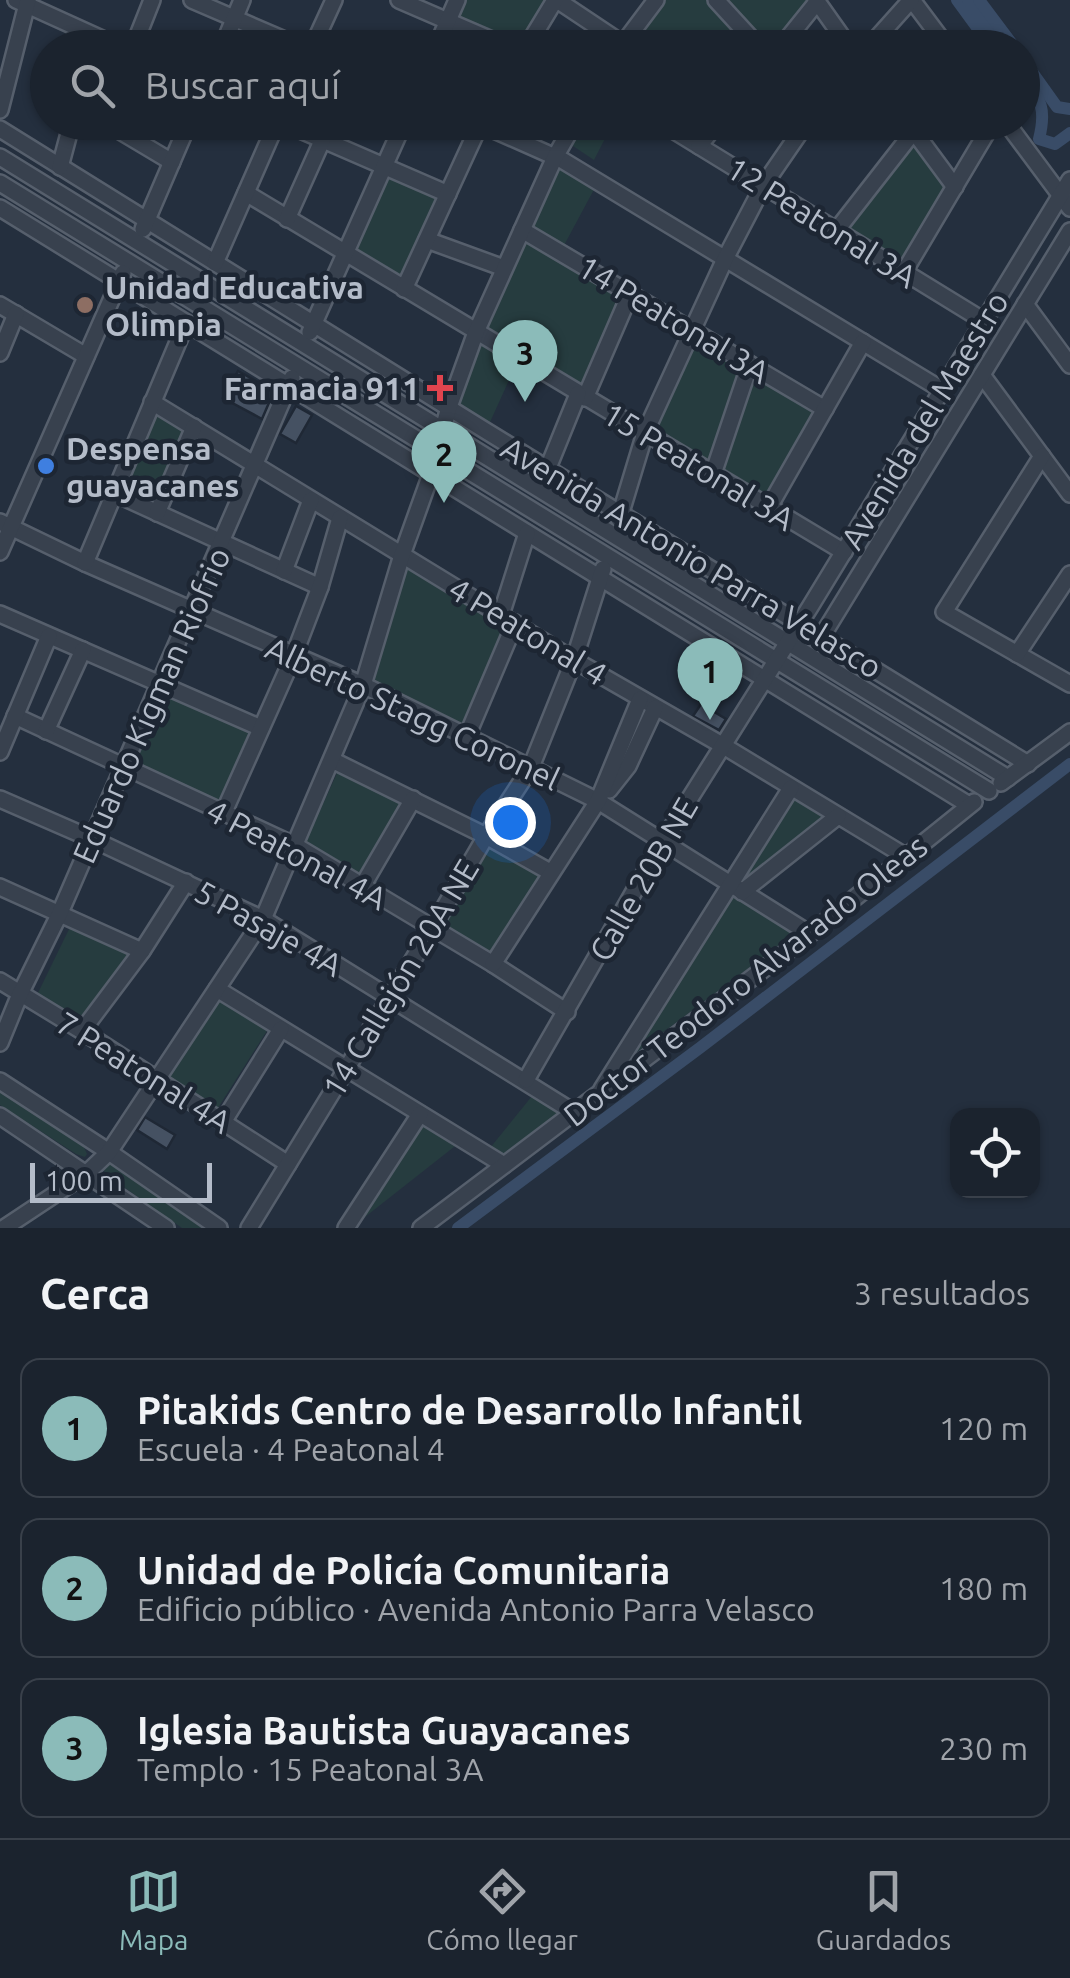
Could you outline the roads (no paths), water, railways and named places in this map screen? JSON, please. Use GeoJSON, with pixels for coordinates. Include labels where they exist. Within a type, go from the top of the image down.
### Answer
{"type":"FeatureCollection","features":[{"type":"Feature","properties":{"kind":"street"},"geometry":{"type":"LineString","coordinates":[[140,30],[152,0]]}},
{"type":"Feature","properties":{"kind":"street"},"geometry":{"type":"LineString","coordinates":[[192,0],[264,30]]}},
{"type":"Feature","properties":{"kind":"street"},"geometry":{"type":"LineString","coordinates":[[230,30],[242,0]]}},
{"type":"Feature","properties":{"kind":"street"},"geometry":{"type":"LineString","coordinates":[[320,30],[334,0]]}},
{"type":"Feature","properties":{"kind":"street"},"geometry":{"type":"LineString","coordinates":[[399,0],[467,30]]}},
{"type":"Feature","properties":{"kind":"street"},"geometry":{"type":"LineString","coordinates":[[444,30],[456,0]]}},
{"type":"Feature","properties":{"kind":"street"},"geometry":{"type":"LineString","coordinates":[[537,30],[556,0],[599,30]]}},
{"type":"Feature","properties":{"kind":"street"},"geometry":{"type":"LineString","coordinates":[[634,30],[656,0]]}},
{"type":"Feature","properties":{"kind":"street"},"geometry":{"type":"LineString","coordinates":[[716,0],[744,30]]}},
{"type":"Feature","properties":{"kind":"street"},"geometry":{"type":"LineString","coordinates":[[884,30],[911,0],[934,30]]}},
{"type":"Feature","properties":{"kind":"street"},"geometry":{"type":"LineString","coordinates":[[794,30],[816,1],[837,30]]}},
{"type":"Feature","properties":{"kind":"street"},"geometry":{"type":"LineString","coordinates":[[0,110],[24,2],[71,30]]}},
{"type":"Feature","properties":{"kind":"street","name":"Avenida Antonio Parra Velasco"},"geometry":{"type":"LineString","coordinates":[[0,129],[1028,764]]}},
{"type":"Feature","properties":{"kind":"street"},"geometry":{"type":"LineString","coordinates":[[60,166],[67,140]]}},
{"type":"Feature","properties":{"kind":"street"},"geometry":{"type":"LineString","coordinates":[[135,140],[172,162]]}},
{"type":"Feature","properties":{"kind":"street"},"geometry":{"type":"LineString","coordinates":[[0,552],[6,524],[181,140]]}},
{"type":"Feature","properties":{"kind":"street"},"geometry":{"type":"LineString","coordinates":[[215,263],[271,140]]}},
{"type":"Feature","properties":{"kind":"street"},"geometry":{"type":"LineString","coordinates":[[287,219],[322,140],[448,194]]}},
{"type":"Feature","properties":{"kind":"street"},"geometry":{"type":"LineString","coordinates":[[304,344],[396,140]]}},
{"type":"Feature","properties":{"kind":"street"},"geometry":{"type":"LineString","coordinates":[[404,289],[471,140]]}},
{"type":"Feature","properties":{"kind":"street"},"geometry":{"type":"LineString","coordinates":[[516,140],[555,157],[942,390]]}},
{"type":"Feature","properties":{"kind":"street"},"geometry":{"type":"LineString","coordinates":[[10,1227],[87,1173],[109,1152],[263,918],[363,685],[476,332],[565,140]]}},
{"type":"Feature","properties":{"kind":"street","name":"12 Peatonal 3A"},"geometry":{"type":"LineString","coordinates":[[689,140],[984,321]]}},
{"type":"Feature","properties":{"kind":"street"},"geometry":{"type":"LineString","coordinates":[[699,146],[704,140]]}},
{"type":"Feature","properties":{"kind":"street"},"geometry":{"type":"LineString","coordinates":[[614,535],[645,433],[762,186],[794,140]]}},
{"type":"Feature","properties":{"kind":"street"},"geometry":{"type":"LineString","coordinates":[[836,231],[901,140]]}},
{"type":"Feature","properties":{"kind":"street"},"geometry":{"type":"LineString","coordinates":[[920,140],[955,187]]}},
{"type":"Feature","properties":{"kind":"street"},"geometry":{"type":"LineString","coordinates":[[904,272],[982,140]]}},
{"type":"Feature","properties":{"kind":"street"},"geometry":{"type":"LineString","coordinates":[[1019,140],[1065,202]]}},
{"type":"Feature","properties":{"kind":"street","name":"Avenida Antonio Parra Velasco"},"geometry":{"type":"LineString","coordinates":[[0,157],[1008,778]]}},
{"type":"Feature","properties":{"kind":"street","name":"Avenida del Maestro"},"geometry":{"type":"LineString","coordinates":[[776,660],[984,321],[1065,202],[1070,180]]}},
{"type":"Feature","properties":{"kind":"street","name":"Avenida Antonio Parra Velasco"},"geometry":{"type":"LineString","coordinates":[[0,183],[990,792]]}},
{"type":"Feature","properties":{"kind":"street","name":"15 Peatonal 3A"},"geometry":{"type":"LineString","coordinates":[[246,193],[844,552]]}},
{"type":"Feature","properties":{"kind":"street","name":"Avenida Antonio Parra Velasco"},"geometry":{"type":"LineString","coordinates":[[0,208],[969,805]]}},
{"type":"Feature","properties":{"kind":"street","name":"14 Peatonal 3A"},"geometry":{"type":"LineString","coordinates":[[522,230],[825,409]]}},
{"type":"Feature","properties":{"kind":"street","name":"Avenida del Maestro"},"geometry":{"type":"LineString","coordinates":[[798,674],[1070,231]]}},
{"type":"Feature","properties":{"kind":"street"},"geometry":{"type":"LineString","coordinates":[[426,240],[504,268]]}},
{"type":"Feature","properties":{"kind":"street"},"geometry":{"type":"LineString","coordinates":[[548,468],[630,294]]}},
{"type":"Feature","properties":{"kind":"street"},"geometry":{"type":"LineString","coordinates":[[0,304],[86,356]]}},
{"type":"Feature","properties":{"kind":"street"},"geometry":{"type":"LineString","coordinates":[[1025,304],[1070,365]]}},
{"type":"Feature","properties":{"kind":"street"},"geometry":{"type":"LineString","coordinates":[[0,353],[16,314]]}},
{"type":"Feature","properties":{"kind":"street"},"geometry":{"type":"LineString","coordinates":[[85,563],[186,323]]}},
{"type":"Feature","properties":{"kind":"street"},"geometry":{"type":"LineString","coordinates":[[769,508],[863,342]]}},
{"type":"Feature","properties":{"kind":"street"},"geometry":{"type":"LineString","coordinates":[[713,474],[750,364]]}},
{"type":"Feature","properties":{"kind":"street","name":"Eduardo Kigman Riofrio"},"geometry":{"type":"LineString","coordinates":[[0,1043],[298,366]]}},
{"type":"Feature","properties":{"kind":"street"},"geometry":{"type":"LineString","coordinates":[[982,375],[1070,494]]}},
{"type":"Feature","properties":{"kind":"street","name":"4 Peatonal 4"},"geometry":{"type":"LineString","coordinates":[[152,402],[574,660],[905,856]]}},
{"type":"Feature","properties":{"kind":"street"},"geometry":{"type":"LineString","coordinates":[[156,513],[194,427]]}},
{"type":"Feature","properties":{"kind":"street"},"geometry":{"type":"LineString","coordinates":[[1042,456],[944,612],[1070,684]]}},
{"type":"Feature","properties":{"kind":"street"},"geometry":{"type":"LineString","coordinates":[[1054,472],[1070,460]]}},
{"type":"Feature","properties":{"kind":"street"},"geometry":{"type":"LineString","coordinates":[[114,493],[320,587]]}},
{"type":"Feature","properties":{"kind":"street"},"geometry":{"type":"LineString","coordinates":[[284,571],[311,500]]}},
{"type":"Feature","properties":{"kind":"street"},"geometry":{"type":"LineString","coordinates":[[223,814],[294,655],[320,587],[340,518]]}},
{"type":"Feature","properties":{"kind":"street","name":"Alberto Stagg Coronel"},"geometry":{"type":"LineString","coordinates":[[6,524],[85,563],[363,685],[599,798],[810,934]]}},
{"type":"Feature","properties":{"kind":"street"},"geometry":{"type":"LineString","coordinates":[[467,736],[508,619],[527,533]]}},
{"type":"Feature","properties":{"kind":"street","name":"14 Callejón 20A NE"},"geometry":{"type":"LineString","coordinates":[[249,1228],[531,767],[574,660],[607,556]]}},
{"type":"Feature","properties":{"kind":"street"},"geometry":{"type":"LineString","coordinates":[[1017,654],[1070,574]]}},
{"type":"Feature","properties":{"kind":"street"},"geometry":{"type":"LineString","coordinates":[[0,614],[262,728]]}},
{"type":"Feature","properties":{"kind":"street"},"geometry":{"type":"LineString","coordinates":[[0,752],[49,636]]}},
{"type":"Feature","properties":{"kind":"street"},"geometry":{"type":"LineString","coordinates":[[46,731],[83,650]]}},
{"type":"Feature","properties":{"kind":"street","name":"Calle 20B NE"},"geometry":{"type":"LineString","coordinates":[[526,1080],[663,841],[776,660]]}},
{"type":"Feature","properties":{"kind":"street"},"geometry":{"type":"LineString","coordinates":[[764,679],[798,674]]}},
{"type":"Feature","properties":{"kind":"street"},"geometry":{"type":"LineString","coordinates":[[493,964],[599,798],[628,766],[648,704]]}},
{"type":"Feature","properties":{"kind":"street","name":"4 Peatonal 4A"},"geometry":{"type":"LineString","coordinates":[[15,716],[296,846],[567,1012]]}},
{"type":"Feature","properties":{"kind":"street","name":"Doctor Teodoro Alvarado Oleas"},"geometry":{"type":"LineString","coordinates":[[421,1228],[810,934],[969,805],[1070,732]]}},
{"type":"Feature","properties":{"kind":"street"},"geometry":{"type":"LineString","coordinates":[[332,760],[550,872]]}},
{"type":"Feature","properties":{"kind":"street"},"geometry":{"type":"LineString","coordinates":[[596,1098],[736,888],[791,788]]}},
{"type":"Feature","properties":{"kind":"street","name":"5 Pasaje 4A"},"geometry":{"type":"LineString","coordinates":[[0,799],[263,918],[575,1113]]}},
{"type":"Feature","properties":{"kind":"street"},"geometry":{"type":"LineString","coordinates":[[364,885],[413,800]]}},
{"type":"Feature","properties":{"kind":"street"},"geometry":{"type":"LineString","coordinates":[[736,888],[838,816]]}},
{"type":"Feature","properties":{"kind":"street"},"geometry":{"type":"LineString","coordinates":[[82,1031],[142,951],[186,882]]}},
{"type":"Feature","properties":{"kind":"street"},"geometry":{"type":"LineString","coordinates":[[0,887],[142,951]]}},
{"type":"Feature","properties":{"kind":"street","name":"7 Peatonal 4A"},"geometry":{"type":"LineString","coordinates":[[0,981],[288,1164]]}},
{"type":"Feature","properties":{"kind":"street"},"geometry":{"type":"LineString","coordinates":[[217,989],[504,1166]]}},
{"type":"Feature","properties":{"kind":"street"},"geometry":{"type":"LineString","coordinates":[[223,1122],[281,1029]]}},
{"type":"Feature","properties":{"kind":"street"},"geometry":{"type":"LineString","coordinates":[[0,1081],[218,1228]]}},
{"type":"Feature","properties":{"kind":"street"},"geometry":{"type":"LineString","coordinates":[[346,1228],[420,1114]]}},
{"type":"Feature","properties":{"kind":"street"},"geometry":{"type":"LineString","coordinates":[[4,1124],[87,1173],[166,1228]]}},
{"type":"Feature","properties":{"kind":"waterway"},"geometry":{"type":"LineString","coordinates":[[957,0],[979,30]]}},
{"type":"Feature","properties":{"kind":"waterway"},"geometry":{"type":"LineString","coordinates":[[968,0],[990,30]]}},
{"type":"Feature","properties":{"kind":"waterway"},"geometry":{"type":"LineString","coordinates":[[979,0],[1002,30]]}},
{"type":"Feature","properties":{"kind":"waterway"},"geometry":{"type":"LineString","coordinates":[[1040,83],[1057,107],[1070,109]]}},
{"type":"Feature","properties":{"kind":"waterway"},"geometry":{"type":"LineString","coordinates":[[1040,104],[1040,132]]}},
{"type":"Feature","properties":{"kind":"waterway"},"geometry":{"type":"LineString","coordinates":[[1040,139],[1055,144],[1070,133]]}},
{"type":"Feature","properties":{"kind":"waterway"},"geometry":{"type":"LineString","coordinates":[[458,1228],[1070,764]]}},
{"type":"Feature","properties":{"kind":"place","name":"Unidad Educativa Olimpia"},"geometry":{"type":"Point","coordinates":[85,305]}},
{"type":"Feature","properties":{"kind":"place","name":"Farmacia 911"},"geometry":{"type":"Point","coordinates":[440,388]}},
{"type":"Feature","properties":{"kind":"place","name":"Iglesia Bautista Guayacanes"},"geometry":{"type":"Point","coordinates":[525,402]}},
{"type":"Feature","properties":{"kind":"place","name":"Despensa guayacanes"},"geometry":{"type":"Point","coordinates":[46,466]}},
{"type":"Feature","properties":{"kind":"place","name":"Unidad de Policía Comunitaria"},"geometry":{"type":"Point","coordinates":[444,503]}},
{"type":"Feature","properties":{"kind":"place","name":"Pitakids Centro de Desarrollo Infantil"},"geometry":{"type":"Point","coordinates":[710,720]}}]}
